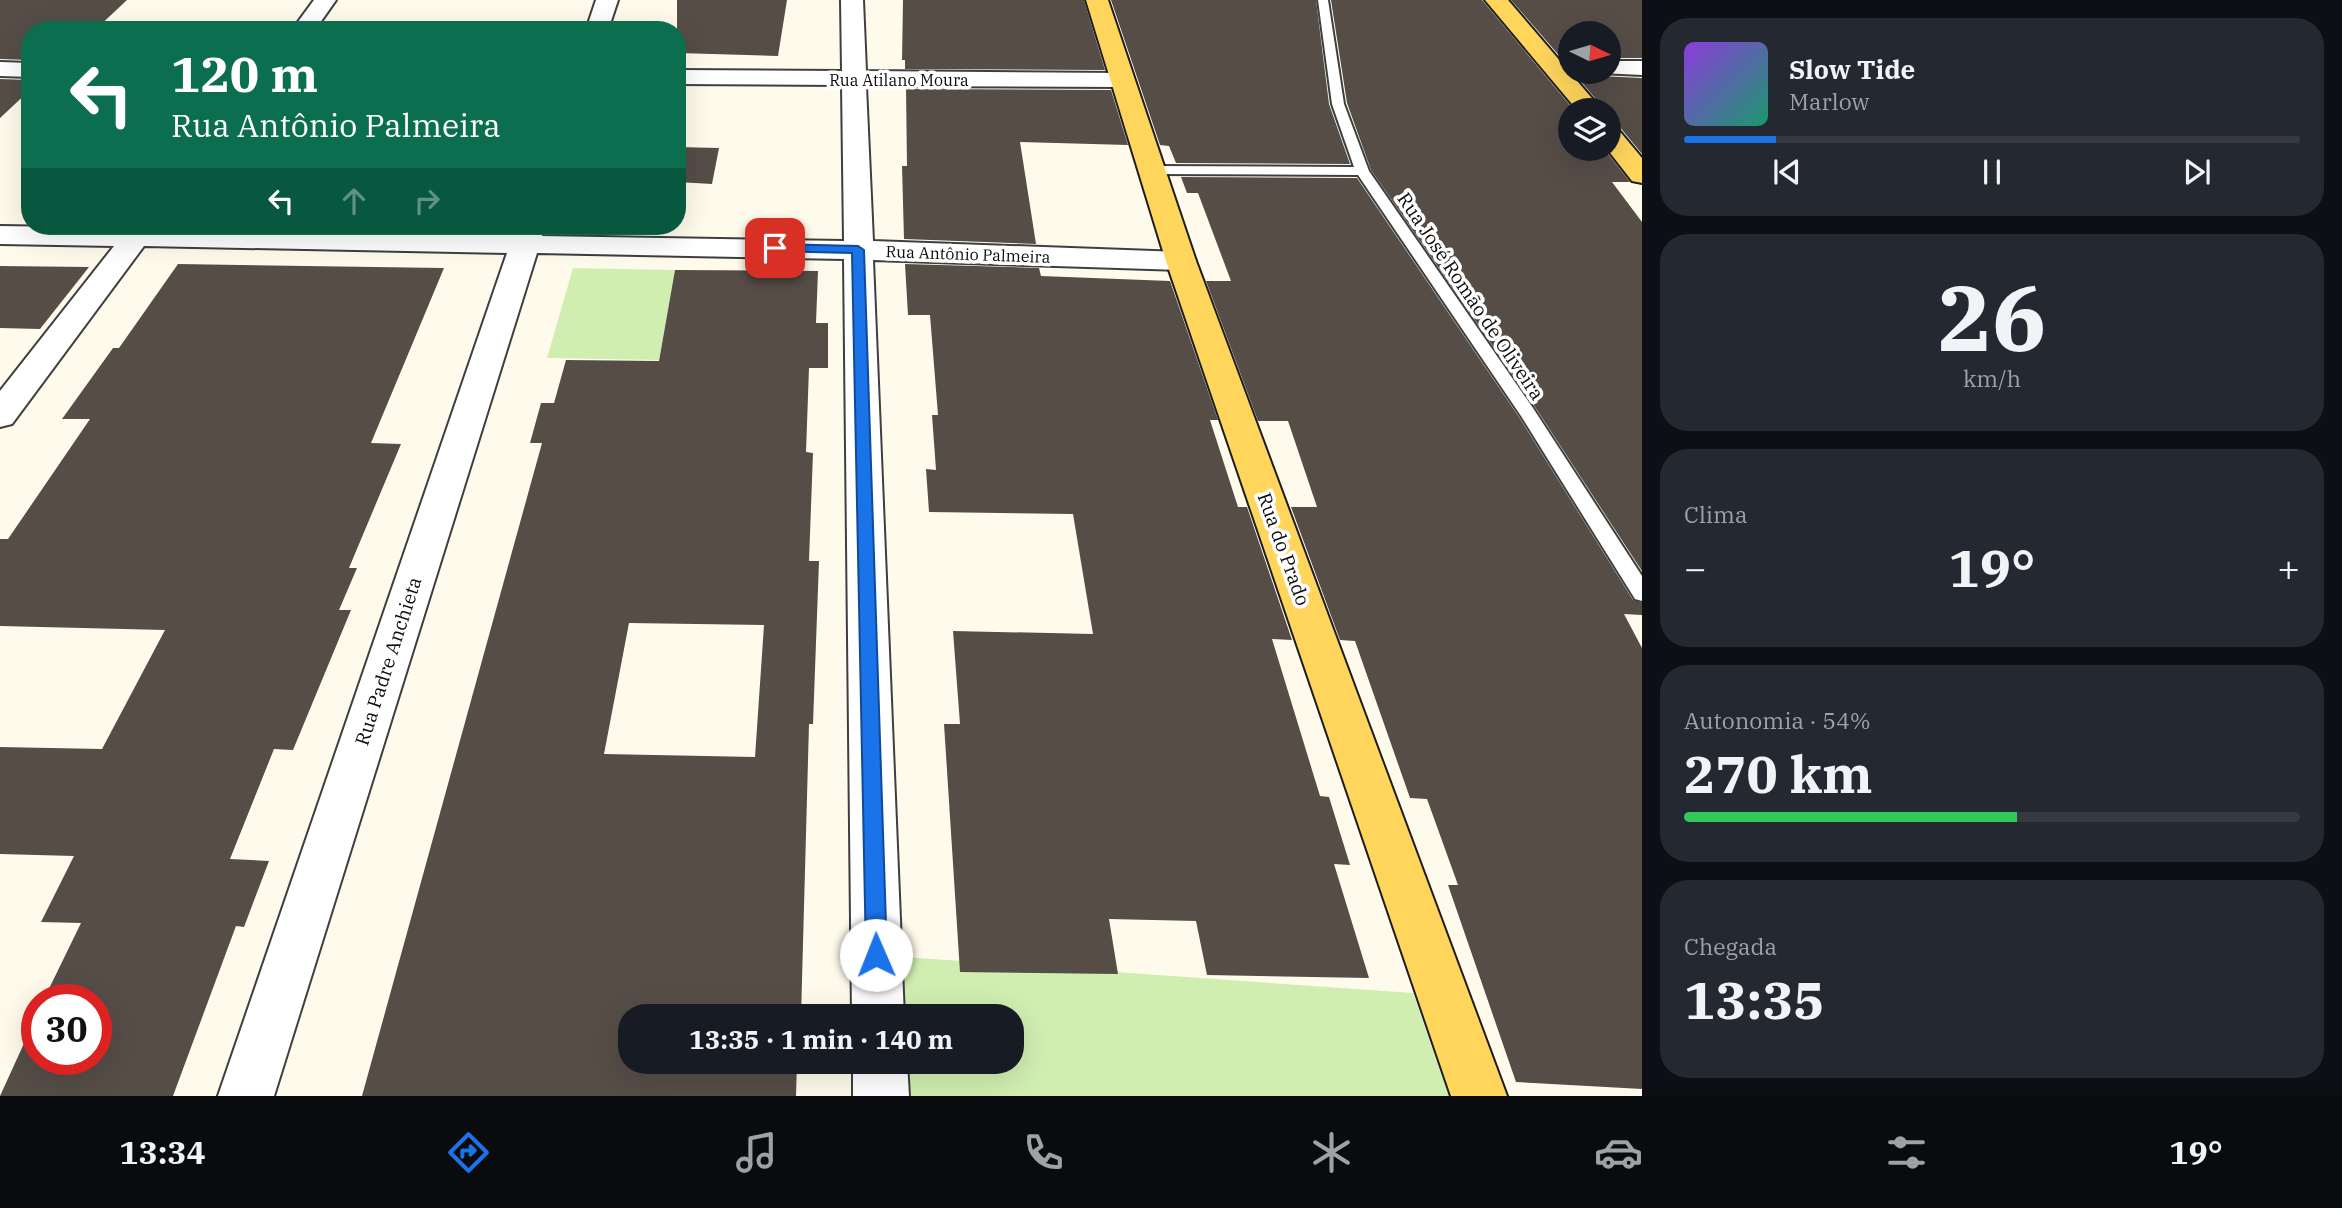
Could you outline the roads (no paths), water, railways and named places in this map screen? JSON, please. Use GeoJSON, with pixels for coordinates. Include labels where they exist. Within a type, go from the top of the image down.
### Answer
{"type":"FeatureCollection","features":[{"type":"Feature","properties":{"kind":"main road","name":"Rua do Prado"},"geometry":{"type":"LineString","coordinates":[[1097,0],[1181,261],[1479,1096]]}},
{"type":"Feature","properties":{"kind":"main road"},"geometry":{"type":"LineString","coordinates":[[1496,0],[1558,63]]}},
{"type":"Feature","properties":{"kind":"main road"},"geometry":{"type":"LineString","coordinates":[[1621,149],[1642,175]]}},
{"type":"Feature","properties":{"kind":"street"},"geometry":{"type":"LineString","coordinates":[[310,21],[325,0]]}},
{"type":"Feature","properties":{"kind":"street"},"geometry":{"type":"LineString","coordinates":[[600,21],[607,0]]}},
{"type":"Feature","properties":{"kind":"street"},"geometry":{"type":"LineString","coordinates":[[852,0],[878,1004]]}},
{"type":"Feature","properties":{"kind":"street"},"geometry":{"type":"LineString","coordinates":[[1621,68],[1642,68]]}},
{"type":"Feature","properties":{"kind":"street"},"geometry":{"type":"LineString","coordinates":[[0,69],[21,70]]}},
{"type":"Feature","properties":{"kind":"street","name":"Rua Atilano Moura"},"geometry":{"type":"LineString","coordinates":[[686,77],[1122,80]]}},
{"type":"Feature","properties":{"kind":"street","name":"Rua Antônio Palmeira"},"geometry":{"type":"LineString","coordinates":[[0,235],[21,234]]}},
{"type":"Feature","properties":{"kind":"street"},"geometry":{"type":"LineString","coordinates":[[0,415],[138,235]]}},
{"type":"Feature","properties":{"kind":"street","name":"Rua Padre Anchieta"},"geometry":{"type":"LineString","coordinates":[[246,1096],[528,235]]}},
{"type":"Feature","properties":{"kind":"street","name":"Rua Antônio Palmeira"},"geometry":{"type":"LineString","coordinates":[[549,235],[858,250],[1181,261]]}},
{"type":"Feature","properties":{"kind":"street"},"geometry":{"type":"LineString","coordinates":[[880,1074],[881,1096]]}},
{"type":"Feature","properties":{"kind":"lane","name":"Rua José Romão de Oliveira"},"geometry":{"type":"LineString","coordinates":[[1323,0],[1338,104],[1362,172],[1527,412],[1642,593]]}},
{"type":"Feature","properties":{"kind":"lane"},"geometry":{"type":"LineString","coordinates":[[1153,170],[1362,172]]}}]}
